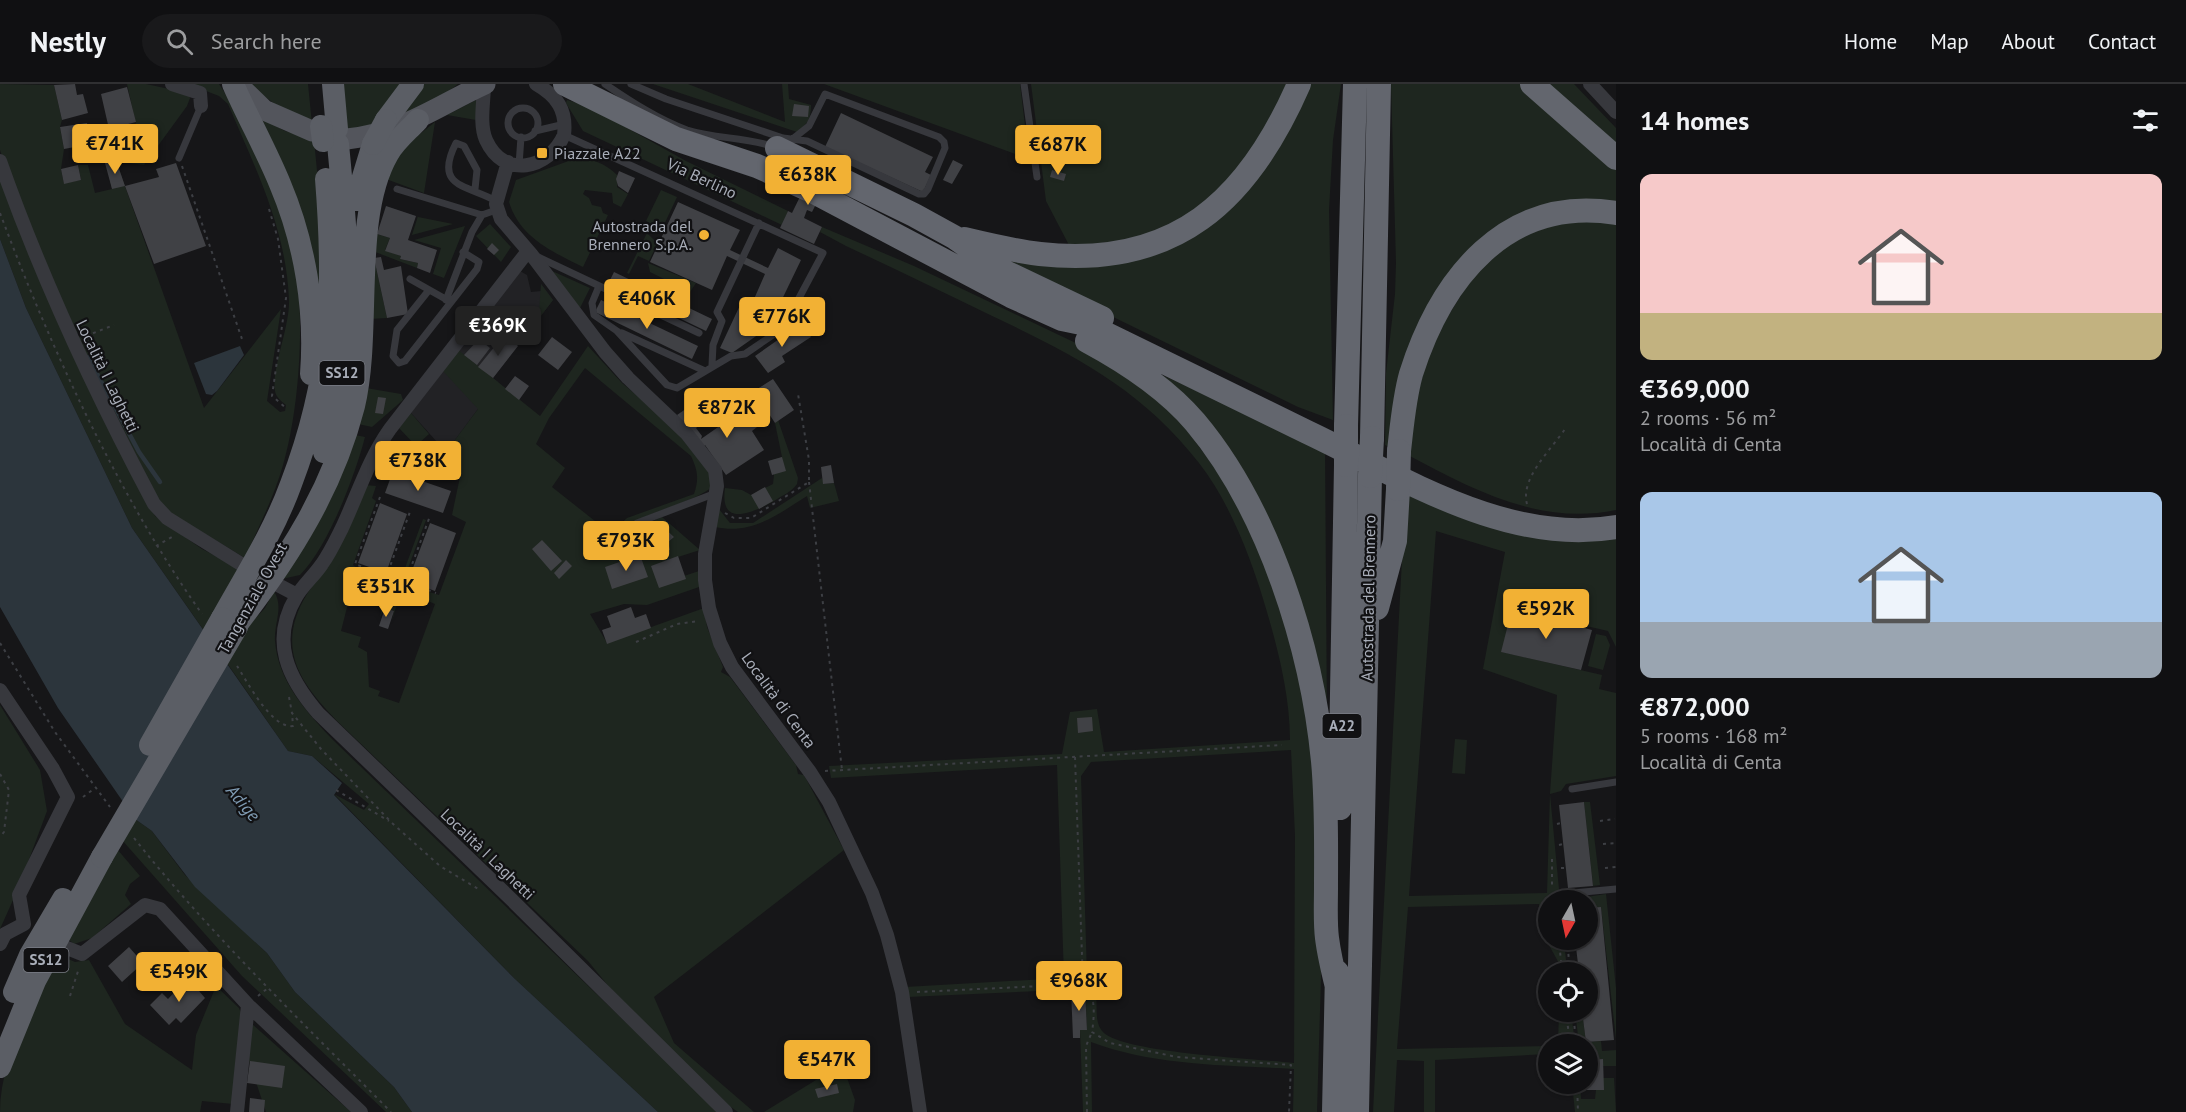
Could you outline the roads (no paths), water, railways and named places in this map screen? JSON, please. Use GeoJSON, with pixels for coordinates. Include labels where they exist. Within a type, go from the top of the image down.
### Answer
{"type":"FeatureCollection","features":[{"type":"Feature","properties":{"kind":"highway"},"geometry":{"type":"LineString","coordinates":[[235,84],[281,185],[300,240],[306,272],[313,354],[291,486]]}},
{"type":"Feature","properties":{"kind":"highway","name":"Tangenziale Ovest"},"geometry":{"type":"LineString","coordinates":[[0,1025],[30,956],[97,853],[313,481],[329,437],[340,382],[347,328],[348,255],[329,135],[318,84]]}},
{"type":"Feature","properties":{"kind":"highway","name":"Tangenziale Ovest"},"geometry":{"type":"LineString","coordinates":[[233,622],[291,486],[318,403],[331,319],[329,135],[333,84]]}},
{"type":"Feature","properties":{"kind":"highway"},"geometry":{"type":"LineString","coordinates":[[348,255],[353,212],[373,144],[386,120],[413,84]]}},
{"type":"Feature","properties":{"kind":"highway"},"geometry":{"type":"LineString","coordinates":[[565,84],[676,140],[700,148],[755,180],[856,230],[924,250],[1062,319],[1086,324],[1455,501],[1535,527],[1562,531],[1616,527]]}},
{"type":"Feature","properties":{"kind":"highway"},"geometry":{"type":"LineString","coordinates":[[954,237],[1030,252],[1075,256],[1128,251],[1171,236],[1217,206],[1248,174],[1272,140],[1299,84]]}},
{"type":"Feature","properties":{"kind":"highway","name":"Autostrada del Brennero"},"geometry":{"type":"LineString","coordinates":[[1334,1112],[1346,426],[1355,84]]}},
{"type":"Feature","properties":{"kind":"highway","name":"Autostrada del Brennero"},"geometry":{"type":"LineString","coordinates":[[1357,1112],[1379,84]]}},
{"type":"Feature","properties":{"kind":"highway"},"geometry":{"type":"LineString","coordinates":[[1532,84],[1616,158]]}},
{"type":"Feature","properties":{"kind":"highway"},"geometry":{"type":"LineString","coordinates":[[233,622],[266,588],[312,515],[339,456],[359,382],[366,245],[372,198],[388,153],[418,120]]}},
{"type":"Feature","properties":{"kind":"highway"},"geometry":{"type":"LineString","coordinates":[[785,143],[954,237],[1001,270],[1486,500],[1532,514],[1564,518],[1616,515]]}},
{"type":"Feature","properties":{"kind":"highway"},"geometry":{"type":"LineString","coordinates":[[1367,645],[1395,541],[1399,451],[1412,374],[1443,304],[1475,258],[1492,242],[1530,220],[1577,210],[1616,213]]}},
{"type":"Feature","properties":{"kind":"highway"},"geometry":{"type":"LineString","coordinates":[[1062,319],[1081,338],[1141,374],[1194,421],[1221,455],[1260,526],[1288,600],[1319,729],[1326,826],[1326,937],[1336,987]]}},
{"type":"Feature","properties":{"kind":"highway","name":"Tangenziale Ovest"},"geometry":{"type":"LineString","coordinates":[[0,1068],[14,1028],[35,981],[97,853]]}},
{"type":"Feature","properties":{"kind":"main road"},"geometry":{"type":"LineString","coordinates":[[235,84],[264,110],[329,135],[368,137],[418,120],[485,84]]}},
{"type":"Feature","properties":{"kind":"street"},"geometry":{"type":"LineString","coordinates":[[172,84],[200,93],[201,106]]}},
{"type":"Feature","properties":{"kind":"street"},"geometry":{"type":"LineString","coordinates":[[485,84],[483,113],[486,140],[493,151],[513,164],[535,164],[549,157],[565,129],[562,108],[556,98],[536,84]]}},
{"type":"Feature","properties":{"kind":"street"},"geometry":{"type":"LineString","coordinates":[[1595,86],[1616,112]]}},
{"type":"Feature","properties":{"kind":"street","name":"Località I Laghetti"},"geometry":{"type":"LineString","coordinates":[[0,161],[32,247],[73,341],[154,504],[167,518],[241,564]]}},
{"type":"Feature","properties":{"kind":"street"},"geometry":{"type":"LineString","coordinates":[[496,205],[513,164]]}},
{"type":"Feature","properties":{"kind":"street","name":"Località di Centa"},"geometry":{"type":"LineString","coordinates":[[496,205],[605,352],[700,449],[715,470],[716,493],[705,554],[706,593],[714,622],[732,667],[810,771],[829,802],[872,893],[887,935],[902,993],[920,1112]]}},
{"type":"Feature","properties":{"kind":"street","name":"Località I Laghetti"},"geometry":{"type":"LineString","coordinates":[[530,252],[379,444],[366,467],[334,543],[322,564],[297,595],[289,611],[285,632],[287,668],[299,691],[318,713],[511,899],[726,1112]]}},
{"type":"Feature","properties":{"kind":"street"},"geometry":{"type":"LineString","coordinates":[[278,585],[297,595]]}},
{"type":"Feature","properties":{"kind":"street"},"geometry":{"type":"LineString","coordinates":[[0,690],[53,769],[68,797],[19,895],[24,924],[5,934],[0,944]]}},
{"type":"Feature","properties":{"kind":"street"},"geometry":{"type":"LineString","coordinates":[[62,946],[82,954],[145,904],[153,905],[160,909],[250,1003],[362,1112]]}},
{"type":"Feature","properties":{"kind":"street"},"geometry":{"type":"LineString","coordinates":[[237,1112],[250,1003]]}},
{"type":"Feature","properties":{"kind":"lane"},"geometry":{"type":"LineString","coordinates":[[605,84],[655,114],[686,129],[758,141],[785,143],[807,141],[920,194],[924,194],[928,189],[945,148],[944,142],[939,137],[825,94],[813,121],[785,143]]}},
{"type":"Feature","properties":{"kind":"lane"},"geometry":{"type":"LineString","coordinates":[[631,84],[785,143]]}},
{"type":"Feature","properties":{"kind":"lane"},"geometry":{"type":"LineString","coordinates":[[1024,84],[1037,177]]}},
{"type":"Feature","properties":{"kind":"lane"},"geometry":{"type":"LineString","coordinates":[[179,158],[201,106]]}},
{"type":"Feature","properties":{"kind":"lane"},"geometry":{"type":"LineString","coordinates":[[526,108],[534,113],[538,122],[535,131],[521,138],[512,134],[508,125],[510,116],[517,109],[526,108]]}},
{"type":"Feature","properties":{"kind":"lane"},"geometry":{"type":"LineString","coordinates":[[535,131],[565,129]]}},
{"type":"Feature","properties":{"kind":"lane","name":"Via Berlino"},"geometry":{"type":"LineString","coordinates":[[565,129],[823,253],[783,328],[745,354],[731,356],[712,365]]}},
{"type":"Feature","properties":{"kind":"lane"},"geometry":{"type":"LineString","coordinates":[[513,164],[521,138]]}},
{"type":"Feature","properties":{"kind":"lane"},"geometry":{"type":"LineString","coordinates":[[448,301],[463,252],[482,215],[496,205],[475,189],[457,185],[450,177],[449,170],[456,143],[464,146],[477,169],[475,189]]}},
{"type":"Feature","properties":{"kind":"lane"},"geometry":{"type":"LineString","coordinates":[[397,189],[482,215]]}},
{"type":"Feature","properties":{"kind":"lane"},"geometry":{"type":"LineString","coordinates":[[617,331],[672,387],[682,387],[705,371],[712,365],[713,345],[722,321],[717,312],[759,223]]}},
{"type":"Feature","properties":{"kind":"lane"},"geometry":{"type":"LineString","coordinates":[[429,290],[397,330],[393,356],[396,362],[405,361],[448,301],[478,266],[476,260],[463,252]]}},
{"type":"Feature","properties":{"kind":"lane"},"geometry":{"type":"LineString","coordinates":[[530,252],[699,333]]}},
{"type":"Feature","properties":{"kind":"lane"},"geometry":{"type":"LineString","coordinates":[[410,279],[448,301]]}},
{"type":"Feature","properties":{"kind":"lane"},"geometry":{"type":"LineString","coordinates":[[599,286],[591,303],[594,315],[617,331],[705,371]]}},
{"type":"Feature","properties":{"kind":"lane"},"geometry":{"type":"LineString","coordinates":[[611,543],[637,523],[716,493]]}},
{"type":"Feature","properties":{"kind":"lane"},"geometry":{"type":"LineString","coordinates":[[1572,789],[1616,782]]}},
{"type":"Feature","properties":{"kind":"lane"},"geometry":{"type":"LineString","coordinates":[[1598,891],[1616,889]]}},
{"type":"Feature","properties":{"kind":"water","name":"Adige"},"geometry":{"type":"Polygon","coordinates":[[[0,239],[26,308],[132,528],[288,751],[312,756],[342,783],[334,795],[515,979],[658,1112],[412,1112],[394,1087],[295,992],[267,953],[195,887],[152,831],[135,819],[58,708],[0,607],[0,239]]]}},
{"type":"Feature","properties":{"kind":"water"},"geometry":{"type":"Polygon","coordinates":[[[240,346],[244,355],[217,391],[212,395],[206,394],[194,363],[240,346]]]}},
{"type":"Feature","properties":{"kind":"waterway"},"geometry":{"type":"LineString","coordinates":[[88,357],[139,452],[160,482]]}},
{"type":"Feature","properties":{"kind":"place","name":"Piazzale A22"},"geometry":{"type":"Point","coordinates":[542,153]}},
{"type":"Feature","properties":{"kind":"place","name":"Autostrada del Brennero S.p.A."},"geometry":{"type":"Point","coordinates":[704,235]}}]}
